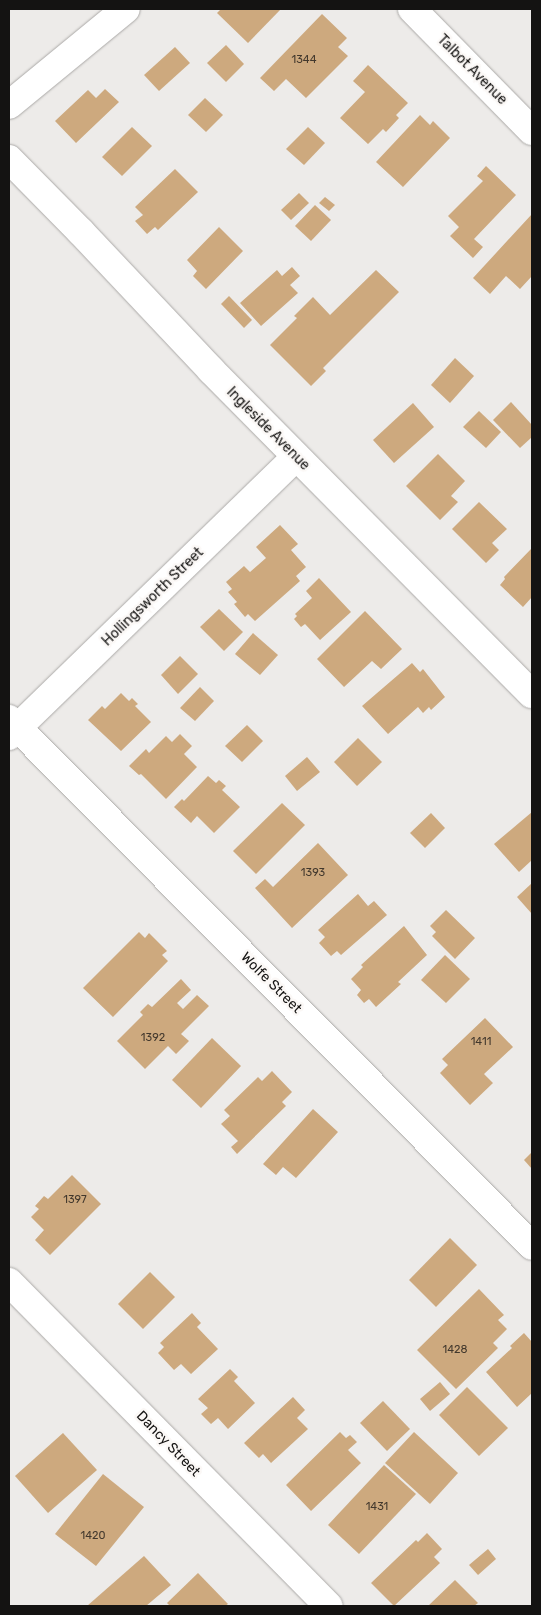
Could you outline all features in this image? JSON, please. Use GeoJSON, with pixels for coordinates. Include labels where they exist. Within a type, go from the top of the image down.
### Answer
{"type":"FeatureCollection","features":[{"type":"Feature","properties":{"kind":"street"},"geometry":{"type":"LineString","coordinates":[[9,106],[126,9]]}},
{"type":"Feature","properties":{"kind":"street","name":"Talbot Avenue"},"geometry":{"type":"LineString","coordinates":[[412,9],[532,131]]}},
{"type":"Feature","properties":{"kind":"street","name":"Ingleside Avenue"},"geometry":{"type":"LineString","coordinates":[[9,159],[296,457],[532,694]]}},
{"type":"Feature","properties":{"kind":"street","name":"Hollingsworth Street"},"geometry":{"type":"LineString","coordinates":[[12,728],[296,457]]}},
{"type":"Feature","properties":{"kind":"street","name":"Wolfe Street"},"geometry":{"type":"LineString","coordinates":[[12,728],[532,1246]]}},
{"type":"Feature","properties":{"kind":"street","name":"Dancy Street"},"geometry":{"type":"LineString","coordinates":[[9,1282],[328,1606]]}},
{"type":"Feature","properties":{"kind":"building"},"geometry":{"type":"Polygon","coordinates":[[[221,9],[281,9],[248,43],[217,13],[221,9]]]}},
{"type":"Feature","properties":{"kind":"building"},"geometry":{"type":"Polygon","coordinates":[[[322,14],[347,38],[338,47],[348,56],[306,98],[286,79],[274,91],[260,78],[322,14]]]}},
{"type":"Feature","properties":{"kind":"building"},"geometry":{"type":"Polygon","coordinates":[[[226,45],[244,64],[226,82],[207,63],[226,45]]]}},
{"type":"Feature","properties":{"kind":"building"},"geometry":{"type":"Polygon","coordinates":[[[175,47],[190,63],[159,91],[144,75],[175,47]]]}},
{"type":"Feature","properties":{"kind":"building"},"geometry":{"type":"Polygon","coordinates":[[[368,65],[408,103],[396,115],[399,118],[386,132],[383,129],[368,144],[340,118],[365,92],[353,81],[368,65]]]}},
{"type":"Feature","properties":{"kind":"building"},"geometry":{"type":"Polygon","coordinates":[[[105,89],[119,102],[76,143],[55,121],[88,90],[96,98],[105,89]]]}},
{"type":"Feature","properties":{"kind":"building"},"geometry":{"type":"Polygon","coordinates":[[[205,98],[223,115],[206,132],[188,115],[205,98]]]}},
{"type":"Feature","properties":{"kind":"building"},"geometry":{"type":"Polygon","coordinates":[[[420,115],[430,125],[433,121],[450,138],[403,187],[376,162],[420,115]]]}},
{"type":"Feature","properties":{"kind":"building"},"geometry":{"type":"Polygon","coordinates":[[[132,127],[152,146],[122,176],[102,157],[132,127]]]}},
{"type":"Feature","properties":{"kind":"building"},"geometry":{"type":"Polygon","coordinates":[[[308,127],[325,143],[304,165],[286,149],[308,127]]]}},
{"type":"Feature","properties":{"kind":"building"},"geometry":{"type":"Polygon","coordinates":[[[486,166],[516,195],[474,239],[483,247],[473,258],[450,236],[459,227],[448,216],[483,181],[477,176],[486,166]]]}},
{"type":"Feature","properties":{"kind":"building"},"geometry":{"type":"Polygon","coordinates":[[[175,169],[198,192],[158,230],[155,227],[147,234],[135,221],[143,215],[135,207],[175,169]]]}},
{"type":"Feature","properties":{"kind":"building"},"geometry":{"type":"Polygon","coordinates":[[[299,193],[309,203],[291,220],[281,210],[299,193]]]}},
{"type":"Feature","properties":{"kind":"building"},"geometry":{"type":"Polygon","coordinates":[[[325,197],[335,205],[329,211],[319,203],[325,197]]]}},
{"type":"Feature","properties":{"kind":"building"},"geometry":{"type":"Polygon","coordinates":[[[315,205],[331,220],[311,241],[295,226],[315,205]]]}},
{"type":"Feature","properties":{"kind":"building"},"geometry":{"type":"Polygon","coordinates":[[[532,214],[532,276],[520,289],[506,276],[490,294],[473,278],[532,214]]]}},
{"type":"Feature","properties":{"kind":"building"},"geometry":{"type":"Polygon","coordinates":[[[219,227],[243,251],[206,289],[193,276],[197,271],[187,260],[219,227]]]}},
{"type":"Feature","properties":{"kind":"building"},"geometry":{"type":"Polygon","coordinates":[[[292,267],[300,276],[290,285],[298,293],[261,326],[240,303],[277,270],[282,276],[292,267]]]}},
{"type":"Feature","properties":{"kind":"building"},"geometry":{"type":"Polygon","coordinates":[[[376,270],[399,292],[323,368],[326,371],[311,386],[270,345],[297,318],[294,316],[313,297],[330,315],[376,270]]]}},
{"type":"Feature","properties":{"kind":"building"},"geometry":{"type":"Polygon","coordinates":[[[229,296],[252,320],[244,328],[221,304],[229,296]]]}},
{"type":"Feature","properties":{"kind":"building"},"geometry":{"type":"Polygon","coordinates":[[[455,358],[474,376],[450,403],[431,385],[455,358]]]}},
{"type":"Feature","properties":{"kind":"building"},"geometry":{"type":"Polygon","coordinates":[[[511,402],[532,425],[532,437],[520,448],[493,420],[511,402]]]}},
{"type":"Feature","properties":{"kind":"building"},"geometry":{"type":"Polygon","coordinates":[[[413,403],[434,427],[394,463],[373,440],[413,403]]]}},
{"type":"Feature","properties":{"kind":"building"},"geometry":{"type":"Polygon","coordinates":[[[479,411],[501,432],[486,448],[463,427],[479,411]]]}},
{"type":"Feature","properties":{"kind":"building"},"geometry":{"type":"Polygon","coordinates":[[[438,454],[465,481],[451,496],[458,502],[440,520],[406,486],[438,454]]]}},
{"type":"Feature","properties":{"kind":"building"},"geometry":{"type":"Polygon","coordinates":[[[479,502],[507,529],[492,543],[499,550],[486,563],[452,529],[479,502]]]}},
{"type":"Feature","properties":{"kind":"building"},"geometry":{"type":"Polygon","coordinates":[[[280,525],[298,544],[291,550],[306,567],[296,576],[300,581],[255,621],[248,614],[245,617],[234,604],[237,602],[228,592],[232,589],[226,582],[244,566],[250,572],[266,558],[256,547],[280,525]]]}},
{"type":"Feature","properties":{"kind":"building"},"geometry":{"type":"Polygon","coordinates":[[[532,548],[532,597],[523,607],[500,585],[505,579],[504,577],[532,548]]]}},
{"type":"Feature","properties":{"kind":"building"},"geometry":{"type":"Polygon","coordinates":[[[319,578],[351,612],[320,640],[305,624],[301,627],[294,619],[297,616],[295,614],[312,598],[306,591],[319,578]]]}},
{"type":"Feature","properties":{"kind":"building"},"geometry":{"type":"Polygon","coordinates":[[[219,609],[243,632],[224,651],[200,627],[219,609]]]}},
{"type":"Feature","properties":{"kind":"building"},"geometry":{"type":"Polygon","coordinates":[[[365,611],[402,649],[381,669],[372,661],[344,687],[317,659],[365,611]]]}},
{"type":"Feature","properties":{"kind":"building"},"geometry":{"type":"Polygon","coordinates":[[[253,633],[278,655],[260,675],[235,654],[253,633]]]}},
{"type":"Feature","properties":{"kind":"building"},"geometry":{"type":"Polygon","coordinates":[[[180,656],[198,674],[178,694],[161,675],[180,656]]]}},
{"type":"Feature","properties":{"kind":"building"},"geometry":{"type":"Polygon","coordinates":[[[412,663],[420,672],[423,669],[445,697],[431,710],[429,707],[423,713],[418,707],[388,734],[362,706],[412,663]]]}},
{"type":"Feature","properties":{"kind":"building"},"geometry":{"type":"Polygon","coordinates":[[[200,687],[214,701],[195,721],[180,708],[200,687]]]}},
{"type":"Feature","properties":{"kind":"building"},"geometry":{"type":"Polygon","coordinates":[[[121,693],[129,701],[132,698],[138,704],[135,706],[151,722],[121,751],[88,720],[102,706],[105,709],[121,693]]]}},
{"type":"Feature","properties":{"kind":"building"},"geometry":{"type":"Polygon","coordinates":[[[247,725],[263,741],[242,762],[225,746],[247,725]]]}},
{"type":"Feature","properties":{"kind":"building"},"geometry":{"type":"Polygon","coordinates":[[[180,734],[192,746],[184,754],[197,767],[166,799],[141,774],[139,775],[129,766],[146,749],[149,753],[166,736],[172,742],[180,734]]]}},
{"type":"Feature","properties":{"kind":"building"},"geometry":{"type":"Polygon","coordinates":[[[358,738],[382,762],[357,786],[334,762],[358,738]]]}},
{"type":"Feature","properties":{"kind":"building"},"geometry":{"type":"Polygon","coordinates":[[[307,757],[320,772],[297,791],[285,776],[307,757]]]}},
{"type":"Feature","properties":{"kind":"building"},"geometry":{"type":"Polygon","coordinates":[[[208,776],[216,783],[219,780],[226,786],[222,790],[240,807],[214,833],[197,816],[191,823],[174,807],[182,799],[184,801],[208,776]]]}},
{"type":"Feature","properties":{"kind":"building"},"geometry":{"type":"Polygon","coordinates":[[[282,803],[305,825],[256,874],[233,851],[282,803]]]}},
{"type":"Feature","properties":{"kind":"building"},"geometry":{"type":"Polygon","coordinates":[[[532,812],[532,860],[519,872],[494,844],[532,812]]]}},
{"type":"Feature","properties":{"kind":"building"},"geometry":{"type":"Polygon","coordinates":[[[431,813],[445,828],[425,848],[410,833],[431,813]]]}},
{"type":"Feature","properties":{"kind":"building"},"geometry":{"type":"Polygon","coordinates":[[[318,843],[348,875],[292,928],[255,888],[265,879],[273,887],[318,843]]]}},
{"type":"Feature","properties":{"kind":"building"},"geometry":{"type":"Polygon","coordinates":[[[532,883],[532,914],[517,897],[532,883]]]}},
{"type":"Feature","properties":{"kind":"building"},"geometry":{"type":"Polygon","coordinates":[[[358,894],[368,906],[374,901],[387,915],[341,955],[337,951],[331,956],[319,943],[325,937],[318,930],[358,894]]]}},
{"type":"Feature","properties":{"kind":"building"},"geometry":{"type":"Polygon","coordinates":[[[446,910],[475,938],[455,959],[432,936],[436,932],[430,926],[446,910]]]}},
{"type":"Feature","properties":{"kind":"building"},"geometry":{"type":"Polygon","coordinates":[[[404,926],[427,955],[398,982],[401,984],[376,1007],[369,999],[364,1003],[357,995],[361,990],[351,979],[363,967],[361,965],[404,926]]]}},
{"type":"Feature","properties":{"kind":"building"},"geometry":{"type":"Polygon","coordinates":[[[139,932],[145,938],[149,933],[167,951],[162,955],[168,961],[113,1017],[83,988],[139,932]]]}},
{"type":"Feature","properties":{"kind":"building"},"geometry":{"type":"Polygon","coordinates":[[[445,955],[470,979],[446,1003],[421,980],[445,955]]]}},
{"type":"Feature","properties":{"kind":"building"},"geometry":{"type":"Polygon","coordinates":[[[181,979],[191,990],[177,1003],[183,1009],[197,995],[209,1006],[181,1034],[189,1041],[176,1054],[168,1046],[145,1069],[117,1041],[143,1015],[140,1012],[148,1004],[152,1007],[181,979]]]}},
{"type":"Feature","properties":{"kind":"building"},"geometry":{"type":"Polygon","coordinates":[[[485,1018],[513,1047],[484,1074],[493,1083],[470,1105],[440,1073],[448,1065],[442,1059],[485,1018]]]}},
{"type":"Feature","properties":{"kind":"building"},"geometry":{"type":"Polygon","coordinates":[[[212,1038],[241,1066],[201,1108],[172,1080],[212,1038]]]}},
{"type":"Feature","properties":{"kind":"building"},"geometry":{"type":"Polygon","coordinates":[[[272,1071],[292,1092],[282,1102],[286,1106],[237,1154],[231,1147],[238,1141],[221,1124],[230,1116],[224,1110],[258,1077],[262,1081],[272,1071]]]}},
{"type":"Feature","properties":{"kind":"building"},"geometry":{"type":"Polygon","coordinates":[[[313,1109],[338,1132],[296,1178],[283,1167],[276,1175],[263,1164],[313,1109]]]}},
{"type":"Feature","properties":{"kind":"building"},"geometry":{"type":"Polygon","coordinates":[[[532,1152],[532,1169],[524,1160],[532,1152]]]}},
{"type":"Feature","properties":{"kind":"building"},"geometry":{"type":"Polygon","coordinates":[[[72,1175],[101,1204],[50,1255],[35,1240],[44,1230],[31,1217],[39,1209],[35,1206],[44,1196],[48,1199],[72,1175]]]}},
{"type":"Feature","properties":{"kind":"building"},"geometry":{"type":"Polygon","coordinates":[[[450,1238],[477,1265],[436,1307],[409,1280],[450,1238]]]}},
{"type":"Feature","properties":{"kind":"building"},"geometry":{"type":"Polygon","coordinates":[[[150,1272],[175,1297],[143,1329],[118,1304],[150,1272]]]}},
{"type":"Feature","properties":{"kind":"building"},"geometry":{"type":"Polygon","coordinates":[[[479,1289],[504,1315],[498,1320],[507,1329],[493,1343],[498,1348],[456,1389],[417,1350],[479,1289]]]}},
{"type":"Feature","properties":{"kind":"building"},"geometry":{"type":"Polygon","coordinates":[[[192,1313],[201,1323],[197,1327],[218,1349],[191,1374],[181,1364],[174,1370],[158,1353],[164,1347],[160,1343],[192,1313]]]}},
{"type":"Feature","properties":{"kind":"building"},"geometry":{"type":"Polygon","coordinates":[[[524,1333],[532,1342],[532,1393],[517,1407],[486,1372],[512,1348],[510,1346],[524,1333]]]}},
{"type":"Feature","properties":{"kind":"building"},"geometry":{"type":"Polygon","coordinates":[[[230,1369],[238,1377],[234,1381],[255,1403],[228,1429],[218,1418],[211,1424],[201,1414],[208,1408],[198,1399],[230,1369]]]}},
{"type":"Feature","properties":{"kind":"building"},"geometry":{"type":"Polygon","coordinates":[[[440,1382],[450,1394],[430,1411],[420,1399],[440,1382]]]}},
{"type":"Feature","properties":{"kind":"building"},"geometry":{"type":"Polygon","coordinates":[[[467,1387],[508,1428],[479,1456],[439,1415],[467,1387]]]}},
{"type":"Feature","properties":{"kind":"building"},"geometry":{"type":"Polygon","coordinates":[[[293,1397],[305,1410],[297,1418],[308,1429],[271,1463],[263,1454],[259,1458],[244,1443],[293,1397]]]}},
{"type":"Feature","properties":{"kind":"building"},"geometry":{"type":"Polygon","coordinates":[[[383,1401],[410,1429],[387,1451],[360,1423],[383,1401]]]}},
{"type":"Feature","properties":{"kind":"building"},"geometry":{"type":"Polygon","coordinates":[[[340,1432],[346,1438],[350,1435],[357,1442],[348,1450],[361,1463],[311,1511],[286,1485],[340,1432]]]}},
{"type":"Feature","properties":{"kind":"building"},"geometry":{"type":"Polygon","coordinates":[[[414,1432],[458,1473],[430,1504],[385,1463],[414,1432]]]}},
{"type":"Feature","properties":{"kind":"building"},"geometry":{"type":"Polygon","coordinates":[[[63,1433],[97,1470],[48,1513],[15,1476],[63,1433]]]}},
{"type":"Feature","properties":{"kind":"building"},"geometry":{"type":"Polygon","coordinates":[[[384,1465],[416,1494],[359,1554],[328,1525],[384,1465]]]}},
{"type":"Feature","properties":{"kind":"building"},"geometry":{"type":"Polygon","coordinates":[[[103,1474],[144,1507],[96,1566],[55,1534],[103,1474]]]}},
{"type":"Feature","properties":{"kind":"building"},"geometry":{"type":"Polygon","coordinates":[[[427,1533],[442,1549],[434,1557],[440,1563],[394,1606],[371,1583],[416,1540],[418,1542],[427,1533]]]}},
{"type":"Feature","properties":{"kind":"building"},"geometry":{"type":"Polygon","coordinates":[[[488,1549],[496,1559],[478,1575],[469,1565],[488,1549]]]}},
{"type":"Feature","properties":{"kind":"building"},"geometry":{"type":"Polygon","coordinates":[[[144,1556],[171,1585],[146,1606],[87,1606],[144,1556]]]}},
{"type":"Feature","properties":{"kind":"building"},"geometry":{"type":"Polygon","coordinates":[[[198,1573],[228,1604],[225,1606],[170,1606],[167,1603],[198,1573]]]}},
{"type":"Feature","properties":{"kind":"building"},"geometry":{"type":"Polygon","coordinates":[[[455,1580],[478,1603],[474,1606],[428,1606],[455,1580]]]}}]}
